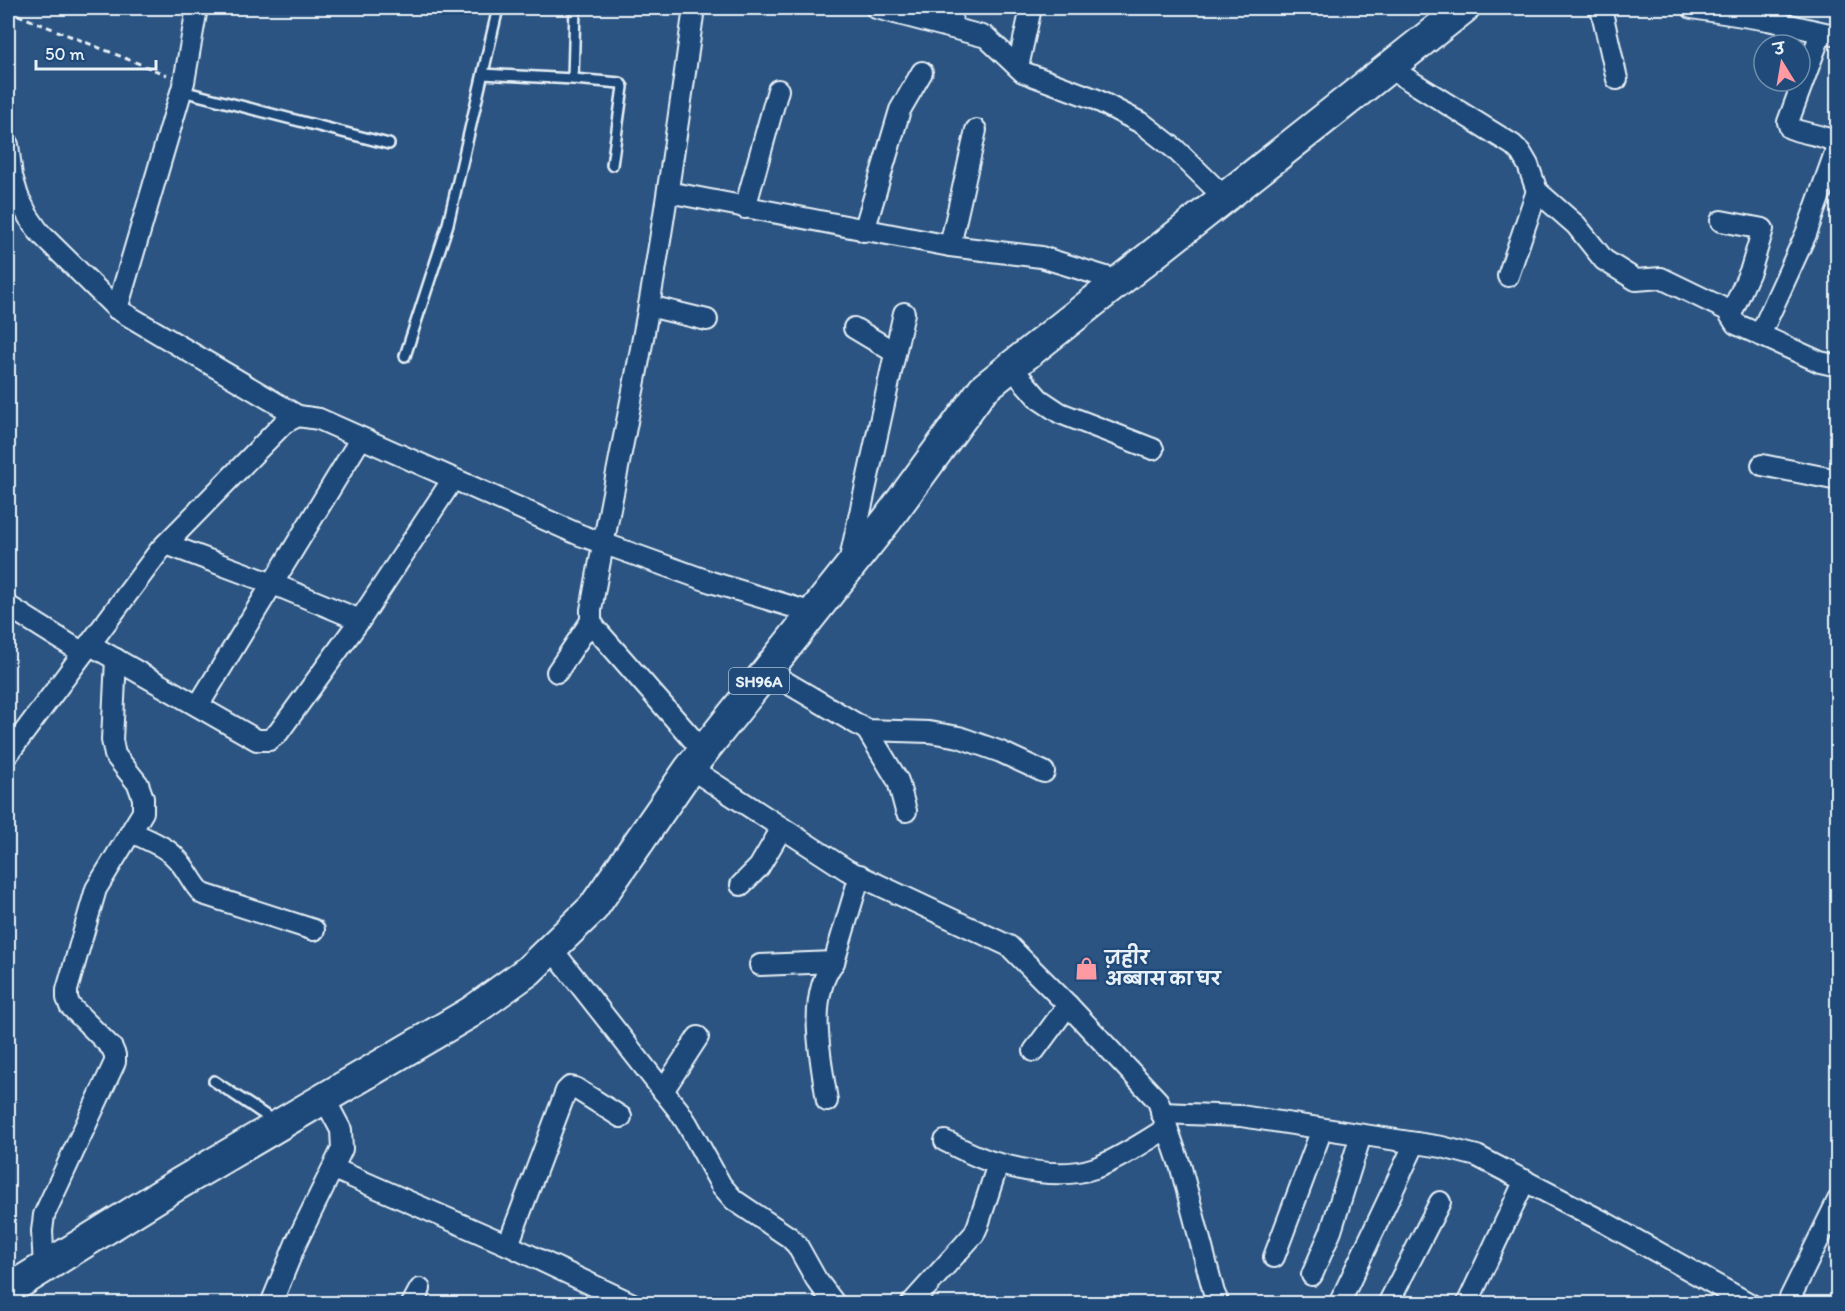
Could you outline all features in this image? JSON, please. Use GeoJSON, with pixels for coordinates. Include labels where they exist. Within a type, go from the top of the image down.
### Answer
{"type":"FeatureCollection","features":[{"type":"Feature","properties":{"kind":"main road","name":"SH96A"},"geometry":{"type":"LineString","coordinates":[[8,1290],[175,1186],[471,1012],[528,971],[593,908],[696,760],[886,520],[983,389],[1464,8]]}},
{"type":"Feature","properties":{"kind":"street"},"geometry":{"type":"LineString","coordinates":[[117,309],[183,87],[197,8]]}},
{"type":"Feature","properties":{"kind":"street"},"geometry":{"type":"LineString","coordinates":[[694,8],[649,306],[603,543],[591,621],[696,760],[782,828],[847,870],[1009,946],[1158,1101],[1181,1168],[1214,1293],[1219,1304]]}},
{"type":"Feature","properties":{"kind":"street"},"geometry":{"type":"LineString","coordinates":[[876,8],[952,17],[986,38],[1029,75],[1095,99],[1143,124],[1175,149],[1224,197]]}},
{"type":"Feature","properties":{"kind":"street"},"geometry":{"type":"LineString","coordinates":[[1018,67],[1031,8]]}},
{"type":"Feature","properties":{"kind":"street"},"geometry":{"type":"LineString","coordinates":[[1601,8],[1617,79]]}},
{"type":"Feature","properties":{"kind":"street"},"geometry":{"type":"LineString","coordinates":[[1692,8],[1770,14],[1829,35],[1788,122],[1790,128],[1826,137],[1833,141],[1836,146],[1830,191],[1806,234],[1760,335]]}},
{"type":"Feature","properties":{"kind":"street"},"geometry":{"type":"LineString","coordinates":[[1388,67],[1513,145],[1528,165],[1537,191],[1576,225],[1604,260],[1636,280],[1661,278],[1727,310],[1736,324],[1820,362],[1838,366]]}},
{"type":"Feature","properties":{"kind":"street"},"geometry":{"type":"LineString","coordinates":[[864,231],[900,110],[922,72]]}},
{"type":"Feature","properties":{"kind":"street"},"geometry":{"type":"LineString","coordinates":[[745,208],[778,90]]}},
{"type":"Feature","properties":{"kind":"street"},"geometry":{"type":"LineString","coordinates":[[950,246],[976,130]]}},
{"type":"Feature","properties":{"kind":"street"},"geometry":{"type":"LineString","coordinates":[[8,145],[12,176],[18,196],[28,216],[39,232],[117,309],[298,416],[319,419],[603,543],[711,582],[813,613]]}},
{"type":"Feature","properties":{"kind":"street"},"geometry":{"type":"LineString","coordinates":[[1508,276],[1537,191]]}},
{"type":"Feature","properties":{"kind":"street"},"geometry":{"type":"LineString","coordinates":[[668,192],[950,246],[1041,257],[1119,280]]}},
{"type":"Feature","properties":{"kind":"street"},"geometry":{"type":"LineString","coordinates":[[1721,221],[1763,229],[1751,269],[1731,315]]}},
{"type":"Feature","properties":{"kind":"street"},"geometry":{"type":"LineString","coordinates":[[649,306],[707,320]]}},
{"type":"Feature","properties":{"kind":"street"},"geometry":{"type":"LineString","coordinates":[[848,568],[904,313]]}},
{"type":"Feature","properties":{"kind":"street"},"geometry":{"type":"LineString","coordinates":[[854,328],[894,352]]}},
{"type":"Feature","properties":{"kind":"street"},"geometry":{"type":"LineString","coordinates":[[1011,367],[1047,406],[1153,449]]}},
{"type":"Feature","properties":{"kind":"street"},"geometry":{"type":"LineString","coordinates":[[8,754],[166,544],[284,423],[298,416]]}},
{"type":"Feature","properties":{"kind":"street"},"geometry":{"type":"LineString","coordinates":[[198,706],[361,438]]}},
{"type":"Feature","properties":{"kind":"street"},"geometry":{"type":"LineString","coordinates":[[1761,465],[1838,480]]}},
{"type":"Feature","properties":{"kind":"street"},"geometry":{"type":"LineString","coordinates":[[8,606],[86,649],[116,659],[257,741],[269,740],[278,733],[360,620],[453,479]]}},
{"type":"Feature","properties":{"kind":"street"},"geometry":{"type":"LineString","coordinates":[[166,544],[360,620]]}},
{"type":"Feature","properties":{"kind":"street"},"geometry":{"type":"LineString","coordinates":[[557,672],[591,621]]}},
{"type":"Feature","properties":{"kind":"street"},"geometry":{"type":"LineString","coordinates":[[44,1267],[42,1231],[44,1215],[115,1062],[112,1048],[70,1006],[67,990],[96,889],[143,812],[143,798],[138,784],[115,755],[112,740],[116,659]]}},
{"type":"Feature","properties":{"kind":"street"},"geometry":{"type":"LineString","coordinates":[[767,671],[867,730],[929,732],[959,737],[1001,752],[1044,772]]}},
{"type":"Feature","properties":{"kind":"street"},"geometry":{"type":"LineString","coordinates":[[867,730],[897,781],[906,811]]}},
{"type":"Feature","properties":{"kind":"street"},"geometry":{"type":"LineString","coordinates":[[741,885],[759,867],[782,828]]}},
{"type":"Feature","properties":{"kind":"street"},"geometry":{"type":"LineString","coordinates":[[132,832],[166,849],[177,858],[194,885],[203,894],[314,930]]}},
{"type":"Feature","properties":{"kind":"street"},"geometry":{"type":"LineString","coordinates":[[827,1101],[819,1046],[819,993],[827,971],[834,962],[860,875]]}},
{"type":"Feature","properties":{"kind":"street"},"geometry":{"type":"LineString","coordinates":[[551,948],[688,1125],[721,1185],[734,1200],[789,1237],[797,1245],[816,1280],[835,1304]]}},
{"type":"Feature","properties":{"kind":"street"},"geometry":{"type":"LineString","coordinates":[[760,965],[834,962]]}},
{"type":"Feature","properties":{"kind":"street"},"geometry":{"type":"LineString","coordinates":[[1034,1052],[1068,1005]]}},
{"type":"Feature","properties":{"kind":"street"},"geometry":{"type":"LineString","coordinates":[[663,1091],[698,1037]]}},
{"type":"Feature","properties":{"kind":"street"},"geometry":{"type":"LineString","coordinates":[[508,1245],[566,1091],[570,1087],[575,1088],[621,1117]]}},
{"type":"Feature","properties":{"kind":"street"},"geometry":{"type":"LineString","coordinates":[[271,1304],[296,1243],[342,1149],[341,1130],[324,1098]]}},
{"type":"Feature","properties":{"kind":"street"},"geometry":{"type":"LineString","coordinates":[[945,1141],[998,1164],[1053,1172],[1083,1171],[1118,1158],[1164,1120],[1241,1116],[1442,1147],[1476,1156],[1525,1180],[1750,1304]]}},
{"type":"Feature","properties":{"kind":"street"},"geometry":{"type":"LineString","coordinates":[[1274,1257],[1322,1129]]}},
{"type":"Feature","properties":{"kind":"street"},"geometry":{"type":"LineString","coordinates":[[1312,1275],[1331,1230],[1361,1135]]}},
{"type":"Feature","properties":{"kind":"street"},"geometry":{"type":"LineString","coordinates":[[1339,1304],[1415,1143]]}},
{"type":"Feature","properties":{"kind":"street"},"geometry":{"type":"LineString","coordinates":[[911,1304],[974,1234],[998,1164]]}},
{"type":"Feature","properties":{"kind":"street"},"geometry":{"type":"LineString","coordinates":[[334,1169],[508,1245],[633,1304]]}},
{"type":"Feature","properties":{"kind":"street"},"geometry":{"type":"LineString","coordinates":[[1467,1304],[1525,1180]]}},
{"type":"Feature","properties":{"kind":"street"},"geometry":{"type":"LineString","coordinates":[[1787,1304],[1838,1200]]}},
{"type":"Feature","properties":{"kind":"street"},"geometry":{"type":"LineString","coordinates":[[1388,1304],[1440,1202]]}},
{"type":"Feature","properties":{"kind":"lane"},"geometry":{"type":"LineString","coordinates":[[405,356],[448,224],[498,8]]}},
{"type":"Feature","properties":{"kind":"lane"},"geometry":{"type":"LineString","coordinates":[[573,79],[575,8]]}},
{"type":"Feature","properties":{"kind":"lane"},"geometry":{"type":"LineString","coordinates":[[483,74],[573,79],[622,85],[612,165]]}},
{"type":"Feature","properties":{"kind":"lane"},"geometry":{"type":"LineString","coordinates":[[183,87],[389,144]]}},
{"type":"Feature","properties":{"kind":"lane"},"geometry":{"type":"LineString","coordinates":[[214,1081],[279,1125]]}},
{"type":"Feature","properties":{"kind":"path"},"geometry":{"type":"LineString","coordinates":[[8,11],[183,87]]}},
{"type":"Feature","properties":{"kind":"place","name":"ज़हीर अब्बास का घर"},"geometry":{"type":"Point","coordinates":[1087,968]}}]}
